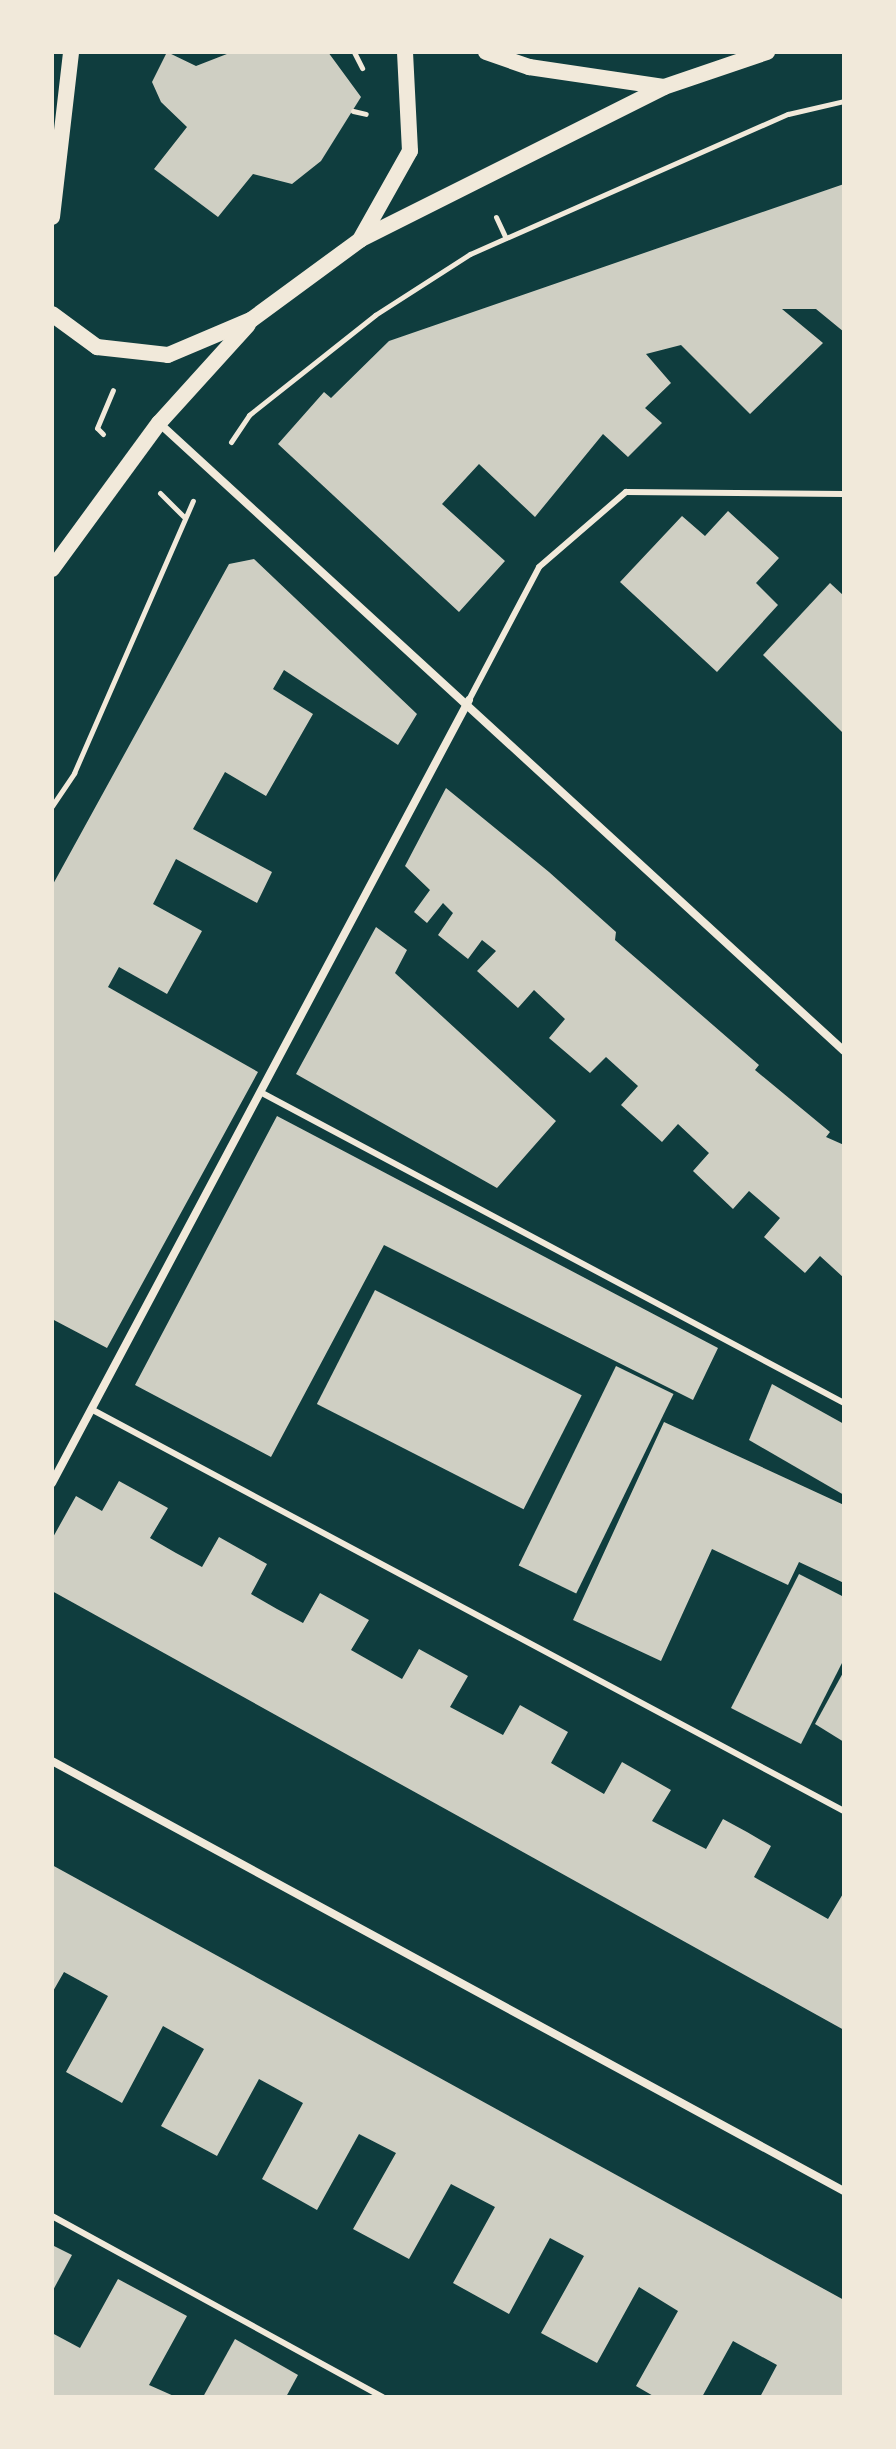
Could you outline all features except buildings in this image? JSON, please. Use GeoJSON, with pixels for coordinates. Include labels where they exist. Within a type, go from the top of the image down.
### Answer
{"type":"FeatureCollection","features":[{"type":"Feature","properties":{"kind":"main road"},"geometry":{"type":"LineString","coordinates":[[52,217],[71,52]]}},
{"type":"Feature","properties":{"kind":"main road"},"geometry":{"type":"LineString","coordinates":[[360,240],[410,151],[405,52]]}},
{"type":"Feature","properties":{"kind":"main road"},"geometry":{"type":"LineString","coordinates":[[486,52],[529,67],[664,87]]}},
{"type":"Feature","properties":{"kind":"main road"},"geometry":{"type":"LineString","coordinates":[[52,569],[159,423],[251,320],[360,240],[664,87],[767,52]]}},
{"type":"Feature","properties":{"kind":"main road"},"geometry":{"type":"LineString","coordinates":[[52,314],[97,347],[168,355],[251,320]]}},
{"type":"Feature","properties":{"kind":"street"},"geometry":{"type":"LineString","coordinates":[[159,423],[215,468],[469,700],[844,1051]]}},
{"type":"Feature","properties":{"kind":"street"},"geometry":{"type":"LineString","coordinates":[[52,1483],[264,1094],[469,700]]}},
{"type":"Feature","properties":{"kind":"street"},"geometry":{"type":"LineString","coordinates":[[52,1761],[844,2191]]}},
{"type":"Feature","properties":{"kind":"lane"},"geometry":{"type":"LineString","coordinates":[[469,700],[539,567],[626,492],[844,494]]}},
{"type":"Feature","properties":{"kind":"lane"},"geometry":{"type":"LineString","coordinates":[[264,1094],[844,1403]]}},
{"type":"Feature","properties":{"kind":"lane"},"geometry":{"type":"LineString","coordinates":[[91,1409],[844,1811]]}},
{"type":"Feature","properties":{"kind":"lane"},"geometry":{"type":"LineString","coordinates":[[52,2216],[383,2397]]}},
{"type":"Feature","properties":{"kind":"path"},"geometry":{"type":"LineString","coordinates":[[52,806],[74,773],[183,516],[249,415],[375,315],[470,254],[788,114],[844,101]]}}]}
